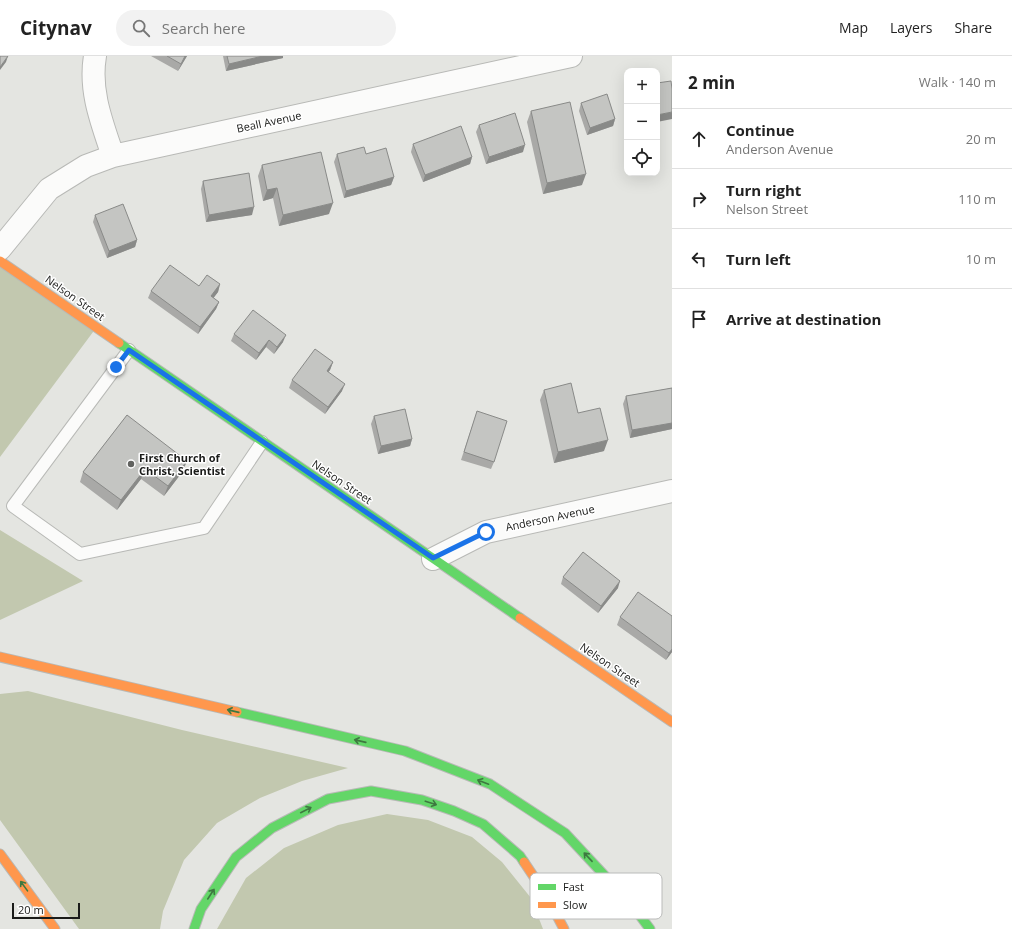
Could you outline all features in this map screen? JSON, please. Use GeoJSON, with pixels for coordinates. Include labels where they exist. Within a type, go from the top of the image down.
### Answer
{"type":"FeatureCollection","features":[{"type":"Feature","properties":{"kind":"main road","name":"Nelson Street"},"geometry":{"type":"LineString","coordinates":[[0,261],[672,722]]}},
{"type":"Feature","properties":{"kind":"main road"},"geometry":{"type":"LineString","coordinates":[[0,657],[405,751],[490,784],[564,833],[602,873]]}},
{"type":"Feature","properties":{"kind":"main road"},"geometry":{"type":"LineString","coordinates":[[194,929],[201,909],[236,857],[272,828],[328,799],[371,791],[422,800],[454,811],[483,824],[520,856],[531,873]]}},
{"type":"Feature","properties":{"kind":"main road"},"geometry":{"type":"LineString","coordinates":[[0,854],[55,929]]}},
{"type":"Feature","properties":{"kind":"main road"},"geometry":{"type":"LineString","coordinates":[[559,919],[564,929]]}},
{"type":"Feature","properties":{"kind":"main road"},"geometry":{"type":"LineString","coordinates":[[642,919],[650,929]]}},
{"type":"Feature","properties":{"kind":"street"},"geometry":{"type":"LineString","coordinates":[[95,56],[92,72],[96,103],[113,156]]}},
{"type":"Feature","properties":{"kind":"street","name":"Beall Avenue"},"geometry":{"type":"LineString","coordinates":[[0,249],[49,189],[86,166],[113,156],[571,56]]}},
{"type":"Feature","properties":{"kind":"street","name":"Anderson Avenue"},"geometry":{"type":"LineString","coordinates":[[433,558],[486,532],[672,491]]}},
{"type":"Feature","properties":{"kind":"lane"},"geometry":{"type":"LineString","coordinates":[[129,350],[13,506],[80,554],[204,528],[262,442]]}},
{"type":"Feature","properties":{"kind":"green space"},"geometry":{"type":"Polygon","coordinates":[[[0,261],[96,328],[0,457],[0,261]]]}},
{"type":"Feature","properties":{"kind":"green space"},"geometry":{"type":"Polygon","coordinates":[[[0,530],[83,581],[0,620],[0,530]]]}},
{"type":"Feature","properties":{"kind":"green space"},"geometry":{"type":"Polygon","coordinates":[[[28,691],[182,730],[348,768],[302,781],[260,798],[217,823],[184,860],[163,911],[160,929],[79,929],[0,820],[0,694],[28,691]]]}},
{"type":"Feature","properties":{"kind":"green space"},"geometry":{"type":"Polygon","coordinates":[[[387,814],[428,820],[472,837],[502,862],[530,897],[530,919],[539,919],[543,929],[217,929],[246,878],[284,848],[338,825],[387,814]]]}},
{"type":"Feature","properties":{"kind":"building"},"geometry":{"type":"Polygon","coordinates":[[[0,56],[8,56],[0,67],[0,56]]]}},
{"type":"Feature","properties":{"kind":"building"},"geometry":{"type":"Polygon","coordinates":[[[167,56],[185,56],[181,64],[167,56]]]}},
{"type":"Feature","properties":{"kind":"building"},"geometry":{"type":"Polygon","coordinates":[[[227,56],[263,56],[229,64],[227,56]]]}},
{"type":"Feature","properties":{"kind":"building"},"geometry":{"type":"Polygon","coordinates":[[[671,81],[672,112],[660,114],[660,104],[660,83],[671,81]]]}},
{"type":"Feature","properties":{"kind":"building"},"geometry":{"type":"Polygon","coordinates":[[[607,94],[615,119],[590,128],[581,103],[607,94]]]}},
{"type":"Feature","properties":{"kind":"building"},"geometry":{"type":"Polygon","coordinates":[[[570,102],[586,174],[547,183],[531,111],[570,102]]]}},
{"type":"Feature","properties":{"kind":"building"},"geometry":{"type":"Polygon","coordinates":[[[515,113],[525,145],[489,157],[479,125],[515,113]]]}},
{"type":"Feature","properties":{"kind":"building"},"geometry":{"type":"Polygon","coordinates":[[[461,126],[472,157],[425,175],[413,144],[461,126]]]}},
{"type":"Feature","properties":{"kind":"building"},"geometry":{"type":"Polygon","coordinates":[[[364,147],[366,154],[386,148],[394,177],[346,191],[337,154],[364,147]]]}},
{"type":"Feature","properties":{"kind":"building"},"geometry":{"type":"Polygon","coordinates":[[[321,152],[333,203],[283,215],[277,188],[267,190],[262,165],[321,152]]]}},
{"type":"Feature","properties":{"kind":"building"},"geometry":{"type":"Polygon","coordinates":[[[249,173],[254,207],[209,215],[203,181],[249,173]]]}},
{"type":"Feature","properties":{"kind":"building"},"geometry":{"type":"Polygon","coordinates":[[[123,204],[137,240],[109,251],[95,215],[123,204]]]}},
{"type":"Feature","properties":{"kind":"building"},"geometry":{"type":"Polygon","coordinates":[[[170,265],[199,286],[207,275],[220,284],[211,296],[219,302],[200,327],[151,291],[170,265]]]}},
{"type":"Feature","properties":{"kind":"building"},"geometry":{"type":"Polygon","coordinates":[[[253,310],[286,335],[277,347],[269,340],[259,353],[234,334],[253,310]]]}},
{"type":"Feature","properties":{"kind":"building"},"geometry":{"type":"Polygon","coordinates":[[[315,349],[333,362],[327,371],[345,384],[328,407],[292,380],[315,349]]]}},
{"type":"Feature","properties":{"kind":"building"},"geometry":{"type":"Polygon","coordinates":[[[571,383],[578,413],[600,408],[608,440],[558,452],[544,390],[571,383]]]}},
{"type":"Feature","properties":{"kind":"building"},"geometry":{"type":"Polygon","coordinates":[[[672,388],[672,423],[632,430],[626,396],[672,388]]]}},
{"type":"Feature","properties":{"kind":"building"},"geometry":{"type":"Polygon","coordinates":[[[405,409],[412,439],[381,446],[374,416],[405,409]]]}},
{"type":"Feature","properties":{"kind":"building"},"geometry":{"type":"Polygon","coordinates":[[[477,411],[507,421],[494,462],[464,452],[477,411]]]}},
{"type":"Feature","properties":{"kind":"building"},"geometry":{"type":"Polygon","coordinates":[[[127,415],[187,461],[168,486],[145,469],[121,500],[83,472],[127,415]]]}},
{"type":"Feature","properties":{"kind":"building"},"geometry":{"type":"Polygon","coordinates":[[[583,552],[620,581],[601,606],[563,577],[583,552]]]}},
{"type":"Feature","properties":{"kind":"building"},"geometry":{"type":"Polygon","coordinates":[[[638,592],[672,616],[672,649],[669,653],[620,617],[638,592]]]}},
{"type":"Feature","properties":{"kind":"traffic: fast"},"geometry":{"type":"LineString","coordinates":[[119,343],[520,618]]}},
{"type":"Feature","properties":{"kind":"traffic: fast"},"geometry":{"type":"LineString","coordinates":[[237,712],[405,751],[490,784],[565,833],[602,873]]}},
{"type":"Feature","properties":{"kind":"traffic: fast"},"geometry":{"type":"LineString","coordinates":[[194,929],[201,909],[236,857],[272,828],[328,799],[371,791],[422,800],[454,811],[483,824],[520,856],[524,862]]}},
{"type":"Feature","properties":{"kind":"traffic: fast"},"geometry":{"type":"LineString","coordinates":[[642,919],[650,929]]}},
{"type":"Feature","properties":{"kind":"traffic: slow"},"geometry":{"type":"LineString","coordinates":[[0,261],[119,343]]}},
{"type":"Feature","properties":{"kind":"traffic: slow"},"geometry":{"type":"LineString","coordinates":[[520,618],[672,722]]}},
{"type":"Feature","properties":{"kind":"traffic: slow"},"geometry":{"type":"LineString","coordinates":[[0,657],[237,712]]}},
{"type":"Feature","properties":{"kind":"traffic: slow"},"geometry":{"type":"LineString","coordinates":[[0,854],[55,929]]}},
{"type":"Feature","properties":{"kind":"traffic: slow"},"geometry":{"type":"LineString","coordinates":[[524,862],[531,873]]}},
{"type":"Feature","properties":{"kind":"traffic: slow"},"geometry":{"type":"LineString","coordinates":[[559,919],[564,929]]}},
{"type":"Feature","properties":{"kind":"place","name":"First Church of Christ, Scientist"},"geometry":{"type":"Point","coordinates":[131,464]}},
{"type":"Feature","properties":{"kind":"route"},"geometry":{"type":"LineString","coordinates":[[116,367],[129,350],[433,558],[486,532]]}}]}
